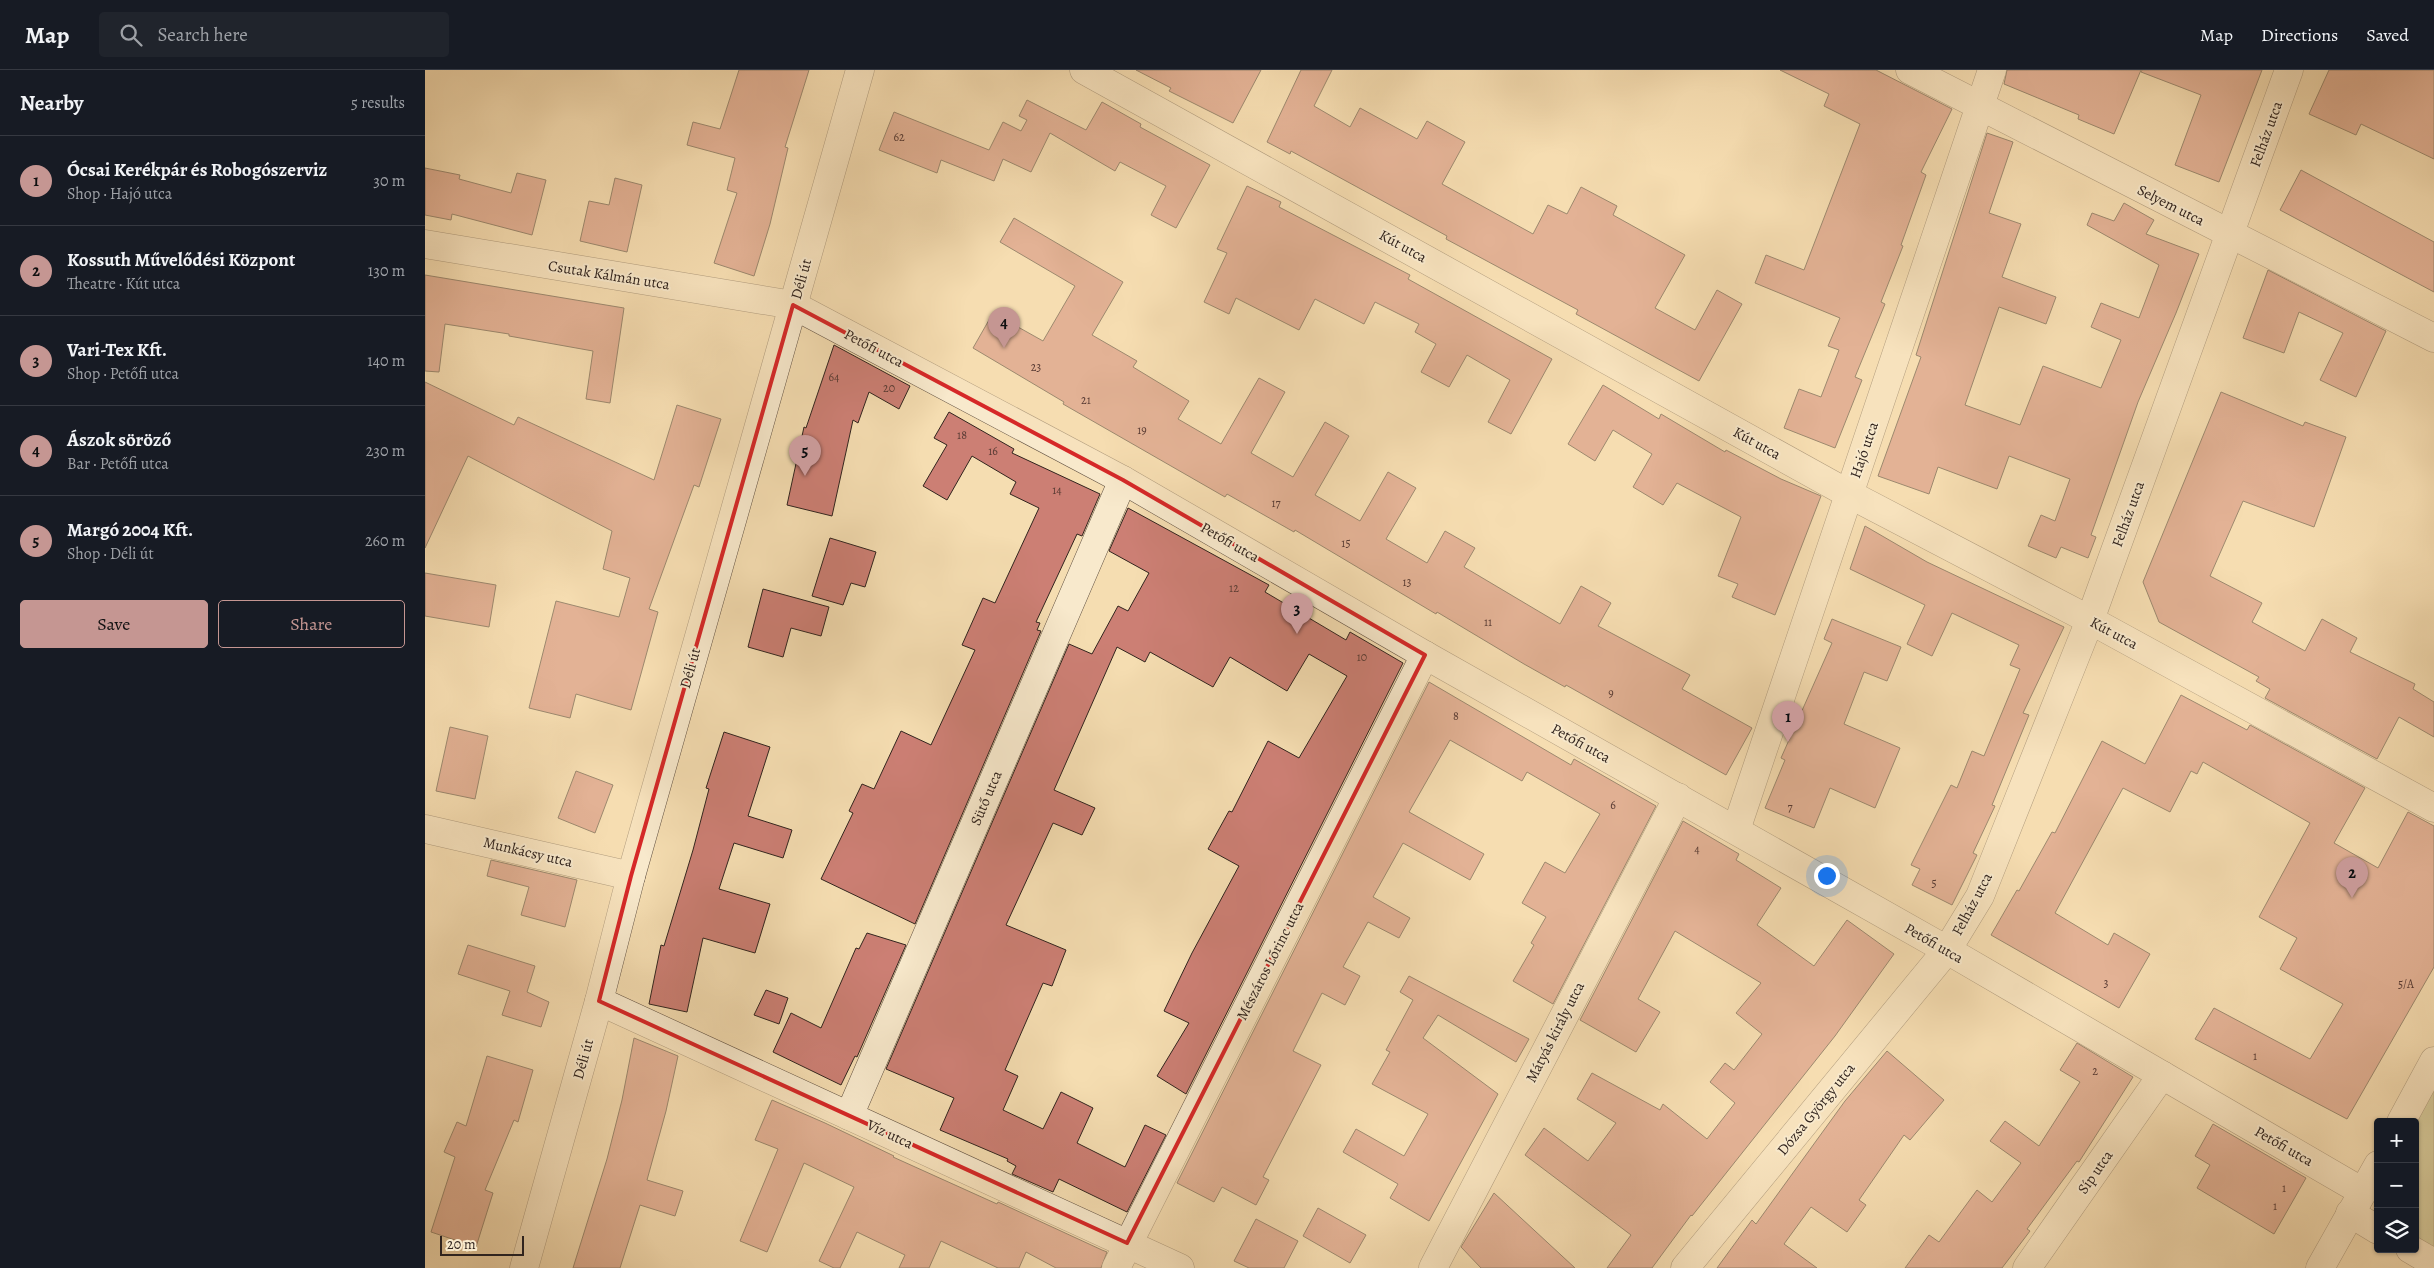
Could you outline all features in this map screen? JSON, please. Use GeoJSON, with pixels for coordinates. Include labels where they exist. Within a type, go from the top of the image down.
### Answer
{"type":"FeatureCollection","features":[{"type":"Feature","properties":{"kind":"street","name":"Déli út"},"geometry":{"type":"LineString","coordinates":[[524,1268],[599,1001],[631,876],[860,70]]}},
{"type":"Feature","properties":{"kind":"street","name":"Kút utca"},"geometry":{"type":"LineString","coordinates":[[1084,70],[1849,494],[2090,620],[2434,808]]}},
{"type":"Feature","properties":{"kind":"street","name":"Selyem utca"},"geometry":{"type":"LineString","coordinates":[[1910,70],[2229,235],[2434,338]]}},
{"type":"Feature","properties":{"kind":"street","name":"Hajó utca"},"geometry":{"type":"LineString","coordinates":[[1737,830],[1979,106],[1993,70]]}},
{"type":"Feature","properties":{"kind":"street","name":"Felház utca"},"geometry":{"type":"LineString","coordinates":[[1947,950],[1979,896],[2090,620],[2289,70]]}},
{"type":"Feature","properties":{"kind":"street","name":"Csutak Kálmán utca"},"geometry":{"type":"LineString","coordinates":[[425,244],[793,305]]}},
{"type":"Feature","properties":{"kind":"street","name":"Petőfi utca"},"geometry":{"type":"LineString","coordinates":[[793,305],[1123,480],[1425,655],[1737,830],[2162,1075],[2356,1202],[2374,1225]]}},
{"type":"Feature","properties":{"kind":"street","name":"Sütő utca"},"geometry":{"type":"LineString","coordinates":[[849,1116],[1123,480]]}},
{"type":"Feature","properties":{"kind":"street","name":"Mészáros Lőrinc utca"},"geometry":{"type":"LineString","coordinates":[[1116,1268],[1425,655]]}},
{"type":"Feature","properties":{"kind":"street","name":"Mátyás király utca"},"geometry":{"type":"LineString","coordinates":[[1433,1268],[1678,797]]}},
{"type":"Feature","properties":{"kind":"street","name":"Munkácsy utca"},"geometry":{"type":"LineString","coordinates":[[425,828],[631,876]]}},
{"type":"Feature","properties":{"kind":"street","name":"Dózsa György utca"},"geometry":{"type":"LineString","coordinates":[[1685,1268],[1947,950]]}},
{"type":"Feature","properties":{"kind":"street","name":"Víz utca"},"geometry":{"type":"LineString","coordinates":[[599,1001],[1180,1268]]}},
{"type":"Feature","properties":{"kind":"street"},"geometry":{"type":"LineString","coordinates":[[2404,1118],[2431,1074]]}},
{"type":"Feature","properties":{"kind":"street","name":"Síp utca"},"geometry":{"type":"LineString","coordinates":[[2027,1268],[2162,1075]]}},
{"type":"Feature","properties":{"kind":"street"},"geometry":{"type":"LineString","coordinates":[[2320,1268],[2374,1172]]}},
{"type":"Feature","properties":{"kind":"street"},"geometry":{"type":"LineString","coordinates":[[2418,1253],[2434,1263]]}},
{"type":"Feature","properties":{"kind":"highlighted area"},"geometry":{"type":"Polygon","coordinates":[[[793,305],[1123,480],[1425,655],[1127,1243],[599,1001],[631,876],[793,305]]]}},
{"type":"Feature","properties":{"kind":"green space"},"geometry":{"type":"Polygon","coordinates":[[[2434,1083],[2434,1263],[2419,1252],[2419,1118],[2417,1118],[2434,1083]]]}},
{"type":"Feature","properties":{"kind":"building"},"geometry":{"type":"Polygon","coordinates":[[[739,70],[809,70],[785,147],[788,148],[770,224],[754,276],[714,263],[737,193],[727,190],[735,158],[687,145],[693,122],[720,129],[739,70]]]}},
{"type":"Feature","properties":{"kind":"building"},"geometry":{"type":"Polygon","coordinates":[[[1136,70],[1261,70],[1233,123],[1169,91],[1171,88],[1136,70]]]}},
{"type":"Feature","properties":{"kind":"building"},"geometry":{"type":"Polygon","coordinates":[[[1301,70],[1332,70],[1314,106],[1350,127],[1360,108],[1417,139],[1427,121],[1465,142],[1442,184],[1533,234],[1548,205],[1567,214],[1581,187],[1617,206],[1613,215],[1685,255],[1655,308],[1695,330],[1717,290],[1742,304],[1699,381],[1576,314],[1578,310],[1446,239],[1447,236],[1291,151],[1290,154],[1267,142],[1301,70]]]}},
{"type":"Feature","properties":{"kind":"building"},"geometry":{"type":"Polygon","coordinates":[[[1780,70],[1876,70],[1952,109],[1921,172],[1926,175],[1901,245],[1903,246],[1881,302],[1885,304],[1855,377],[1862,380],[1835,448],[1784,428],[1799,389],[1821,397],[1839,350],[1828,346],[1840,318],[1755,283],[1766,255],[1804,270],[1860,124],[1824,106],[1829,94],[1780,70]]]}},
{"type":"Feature","properties":{"kind":"building"},"geometry":{"type":"Polygon","coordinates":[[[2007,70],[2141,70],[2114,134],[2078,119],[2079,115],[2004,84],[2007,70]]]}},
{"type":"Feature","properties":{"kind":"building"},"geometry":{"type":"Polygon","coordinates":[[[2142,70],[2262,70],[2219,182],[2175,165],[2201,95],[2141,72],[2142,70]]]}},
{"type":"Feature","properties":{"kind":"building"},"geometry":{"type":"Polygon","coordinates":[[[2329,70],[2434,70],[2434,159],[2361,124],[2356,135],[2309,114],[2329,70]]]}},
{"type":"Feature","properties":{"kind":"building"},"geometry":{"type":"Polygon","coordinates":[[[1027,100],[1086,130],[1102,102],[1141,124],[1140,127],[1210,165],[1176,228],[1151,215],[1166,186],[1120,162],[1115,171],[1050,133],[1031,172],[1003,159],[994,181],[941,160],[937,173],[879,150],[894,112],[989,150],[1003,122],[1021,131],[1027,120],[1019,116],[1027,100]]]}},
{"type":"Feature","properties":{"kind":"building"},"geometry":{"type":"Polygon","coordinates":[[[1987,133],[2013,142],[1989,213],[2021,224],[2002,277],[2056,297],[2046,324],[1999,307],[1965,405],[2020,425],[2043,366],[2101,388],[2121,340],[2091,327],[2101,303],[2139,318],[2159,265],[2087,225],[2092,213],[2114,221],[2124,203],[2154,220],[2146,234],[2199,254],[2138,402],[2091,535],[2096,537],[2088,558],[2061,547],[2056,558],[2028,546],[2041,515],[2055,521],[2070,479],[2009,456],[1997,489],[1938,467],[1929,494],[1878,476],[1921,357],[1916,355],[1987,133]]]}},
{"type":"Feature","properties":{"kind":"building"},"geometry":{"type":"Polygon","coordinates":[[[425,168],[460,175],[459,179],[511,193],[517,173],[546,180],[532,235],[452,214],[451,220],[425,215],[425,168]]]}},
{"type":"Feature","properties":{"kind":"building"},"geometry":{"type":"Polygon","coordinates":[[[2301,170],[2434,242],[2434,292],[2280,210],[2301,170]]]}},
{"type":"Feature","properties":{"kind":"building"},"geometry":{"type":"Polygon","coordinates":[[[615,178],[642,185],[627,252],[580,241],[589,201],[609,205],[615,178]]]}},
{"type":"Feature","properties":{"kind":"building"},"geometry":{"type":"Polygon","coordinates":[[[1247,186],[1281,202],[1279,207],[1410,275],[1408,279],[1552,359],[1511,434],[1488,422],[1510,380],[1467,355],[1449,387],[1421,372],[1436,344],[1415,332],[1419,324],[1375,302],[1364,324],[1315,299],[1299,330],[1236,298],[1229,314],[1204,302],[1227,253],[1217,249],[1247,186]]]}},
{"type":"Feature","properties":{"kind":"building"},"geometry":{"type":"Polygon","coordinates":[[[1014,218],[1123,282],[1092,335],[1137,361],[1133,367],[1189,401],[1178,419],[1221,444],[1259,378],[1285,392],[1251,453],[1293,477],[1325,422],[1349,436],[1315,495],[1360,521],[1388,472],[1416,488],[1386,539],[1427,563],[1445,531],[1475,548],[1464,567],[1560,624],[1581,586],[1611,603],[1598,626],[1690,675],[1682,689],[1752,728],[1726,775],[1566,685],[1565,687],[1524,664],[1437,612],[1436,614],[1295,530],[1294,532],[1227,494],[1225,497],[1063,404],[1064,402],[973,348],[993,313],[1043,341],[1075,286],[1000,242],[1014,218]]]}},
{"type":"Feature","properties":{"kind":"building"},"geometry":{"type":"Polygon","coordinates":[[[2268,270],[2386,331],[2356,397],[2320,380],[2343,333],[2299,312],[2284,353],[2243,338],[2268,270]]]}},
{"type":"Feature","properties":{"kind":"building"},"geometry":{"type":"Polygon","coordinates":[[[425,275],[624,308],[610,403],[586,399],[593,351],[509,336],[509,334],[445,324],[439,372],[425,371],[425,275]]]}},
{"type":"Feature","properties":{"kind":"building"},"geometry":{"type":"Polygon","coordinates":[[[834,345],[910,386],[899,409],[869,392],[858,423],[853,420],[832,516],[787,505],[804,427],[806,428],[834,345]]]}},
{"type":"Feature","properties":{"kind":"building"},"geometry":{"type":"Polygon","coordinates":[[[425,382],[514,425],[518,417],[654,480],[677,405],[721,419],[699,487],[694,485],[649,609],[658,612],[631,710],[576,694],[570,718],[529,708],[556,601],[619,617],[630,578],[603,569],[612,531],[468,456],[425,548],[425,382]]]}},
{"type":"Feature","properties":{"kind":"building"},"geometry":{"type":"Polygon","coordinates":[[[1603,385],[1659,419],[1661,414],[1725,452],[1726,450],[1781,479],[1821,496],[1775,615],[1732,597],[1738,584],[1718,576],[1741,517],[1677,483],[1663,505],[1633,487],[1652,454],[1613,430],[1595,461],[1568,444],[1603,385]]]}},
{"type":"Feature","properties":{"kind":"building"},"geometry":{"type":"Polygon","coordinates":[[[2221,392],[2303,426],[2305,422],[2346,437],[2314,527],[2243,501],[2210,576],[2262,603],[2252,622],[2305,651],[2322,619],[2357,638],[2350,652],[2415,684],[2413,689],[2434,702],[2434,737],[2399,717],[2377,759],[2265,698],[2270,689],[2256,681],[2259,677],[2159,622],[2143,582],[2221,392]]]}},
{"type":"Feature","properties":{"kind":"building"},"geometry":{"type":"Polygon","coordinates":[[[949,412],[1014,449],[1012,453],[1100,494],[1082,536],[1077,534],[1036,622],[1040,623],[1037,630],[1041,631],[915,924],[821,879],[853,813],[849,811],[862,784],[874,789],[901,731],[931,745],[975,650],[962,645],[983,598],[995,603],[1039,508],[1010,494],[1016,482],[972,456],[947,500],[923,486],[947,445],[934,438],[949,412]]]}},
{"type":"Feature","properties":{"kind":"building"},"geometry":{"type":"Polygon","coordinates":[[[1128,508],[1269,585],[1265,592],[1346,640],[1350,632],[1403,663],[1186,1094],[1157,1076],[1189,1023],[1164,1011],[1192,953],[1239,866],[1208,849],[1229,811],[1232,812],[1268,741],[1299,758],[1347,676],[1309,654],[1287,691],[1230,657],[1213,687],[1150,652],[1145,662],[1117,647],[1054,790],[1095,808],[1082,835],[1053,823],[1006,925],[1066,950],[1052,986],[1043,983],[1005,1070],[1018,1076],[1003,1110],[1043,1129],[1061,1092],[1093,1108],[1077,1143],[1125,1167],[1145,1125],[1166,1135],[1127,1212],[1059,1179],[1053,1192],[1012,1174],[1016,1166],[1007,1161],[1008,1159],[940,1130],[954,1098],[886,1069],[1069,644],[1092,654],[1118,606],[1128,611],[1149,573],[1109,551],[1128,508]]]}},
{"type":"Feature","properties":{"kind":"building"},"geometry":{"type":"Polygon","coordinates":[[[1865,526],[1927,562],[2064,627],[2023,713],[2029,715],[1992,805],[1995,806],[1973,853],[1977,855],[1952,905],[1912,885],[1920,869],[1911,865],[1951,785],[1957,788],[1972,751],[1984,756],[2020,669],[2010,665],[2019,645],[1952,613],[1932,656],[1907,644],[1925,605],[1850,569],[1865,526]]]}},
{"type":"Feature","properties":{"kind":"building"},"geometry":{"type":"Polygon","coordinates":[[[830,538],[876,552],[865,587],[851,583],[843,605],[812,596],[830,538]]]}},
{"type":"Feature","properties":{"kind":"building"},"geometry":{"type":"Polygon","coordinates":[[[425,573],[496,585],[489,627],[425,616],[425,573]]]}},
{"type":"Feature","properties":{"kind":"building"},"geometry":{"type":"Polygon","coordinates":[[[763,589],[829,607],[821,636],[791,628],[783,657],[748,647],[763,589]]]}},
{"type":"Feature","properties":{"kind":"building"},"geometry":{"type":"Polygon","coordinates":[[[1832,619],[1901,647],[1887,681],[1864,672],[1844,724],[1900,748],[1875,808],[1830,788],[1814,828],[1765,808],[1785,760],[1781,758],[1832,643],[1824,639],[1832,619]]]}},
{"type":"Feature","properties":{"kind":"building"},"geometry":{"type":"Polygon","coordinates":[[[1429,682],[1571,765],[1574,759],[1656,806],[1553,1004],[1513,981],[1534,945],[1531,943],[1546,917],[1522,903],[1545,862],[1565,873],[1600,814],[1527,772],[1522,781],[1450,740],[1409,812],[1484,854],[1470,880],[1403,843],[1373,897],[1410,918],[1399,938],[1368,922],[1343,967],[1360,976],[1345,1005],[1322,993],[1293,1051],[1321,1065],[1263,1177],[1269,1180],[1256,1205],[1222,1187],[1214,1202],[1177,1183],[1429,682]]]}},
{"type":"Feature","properties":{"kind":"building"},"geometry":{"type":"Polygon","coordinates":[[[2181,695],[2247,730],[2250,725],[2365,788],[2334,843],[2378,868],[2408,812],[2434,826],[2434,967],[2347,1119],[2195,1039],[2214,1008],[2310,1059],[2343,1004],[2280,969],[2297,938],[2259,917],[2310,823],[2203,762],[2197,774],[2191,771],[2170,812],[2123,788],[2055,913],[2108,945],[2114,933],[2150,954],[2119,1008],[1991,935],[2017,890],[2019,891],[2052,832],[2055,833],[2102,741],[2145,764],[2181,695]]]}},
{"type":"Feature","properties":{"kind":"building"},"geometry":{"type":"Polygon","coordinates":[[[450,727],[488,736],[475,799],[436,791],[450,727]]]}},
{"type":"Feature","properties":{"kind":"building"},"geometry":{"type":"Polygon","coordinates":[[[724,732],[770,747],[748,816],[792,830],[783,858],[734,843],[719,889],[770,904],[755,953],[703,938],[687,1012],[649,1004],[661,945],[664,946],[693,850],[709,789],[706,788],[724,732]]]}},
{"type":"Feature","properties":{"kind":"building"},"geometry":{"type":"Polygon","coordinates":[[[576,771],[613,785],[595,833],[558,818],[576,771]]]}},
{"type":"Feature","properties":{"kind":"building"},"geometry":{"type":"Polygon","coordinates":[[[1683,821],[1739,854],[1736,860],[1781,888],[1757,925],[1814,966],[1847,920],[1894,954],[1835,1036],[1691,1215],[1652,1268],[1607,1268],[1631,1235],[1525,1155],[1544,1128],[1588,1161],[1616,1123],[1577,1099],[1592,1073],[1660,1110],[1663,1104],[1707,1139],[1735,1103],[1710,1082],[1725,1063],[1734,1070],[1762,1034],[1736,1013],[1761,983],[1675,931],[1638,999],[1660,1012],[1636,1052],[1580,1020],[1683,821]]]}},
{"type":"Feature","properties":{"kind":"building"},"geometry":{"type":"Polygon","coordinates":[[[491,860],[577,880],[565,927],[521,915],[529,887],[487,876],[491,860]]]}},
{"type":"Feature","properties":{"kind":"building"},"geometry":{"type":"Polygon","coordinates":[[[867,933],[906,945],[857,1057],[855,1056],[841,1085],[773,1052],[791,1013],[821,1028],[856,948],[859,949],[867,933]]]}},
{"type":"Feature","properties":{"kind":"building"},"geometry":{"type":"Polygon","coordinates":[[[468,945],[535,966],[527,992],[549,1002],[541,1027],[502,1015],[510,991],[458,974],[468,945]]]}},
{"type":"Feature","properties":{"kind":"building"},"geometry":{"type":"Polygon","coordinates":[[[1409,976],[1529,1039],[1516,1062],[1438,1015],[1423,1038],[1498,1094],[1429,1221],[1390,1198],[1398,1184],[1343,1152],[1356,1129],[1404,1156],[1428,1114],[1372,1084],[1390,1052],[1386,1050],[1413,1000],[1400,992],[1409,976]]]}},
{"type":"Feature","properties":{"kind":"building"},"geometry":{"type":"Polygon","coordinates":[[[766,990],[788,998],[779,1024],[754,1015],[766,990]]]}},
{"type":"Feature","properties":{"kind":"building"},"geometry":{"type":"Polygon","coordinates":[[[634,1038],[678,1056],[666,1111],[647,1180],[683,1191],[675,1216],[640,1205],[620,1268],[573,1268],[607,1159],[622,1100],[634,1038]]]}},
{"type":"Feature","properties":{"kind":"building"},"geometry":{"type":"Polygon","coordinates":[[[2077,1043],[2133,1077],[2079,1162],[2077,1161],[2027,1229],[2030,1231],[2002,1268],[1905,1268],[1929,1235],[1939,1242],[1977,1190],[1992,1202],[2021,1163],[1990,1141],[2005,1121],[2039,1146],[2080,1082],[2060,1070],[2077,1043]]]}},
{"type":"Feature","properties":{"kind":"building"},"geometry":{"type":"Polygon","coordinates":[[[1887,1051],[1944,1100],[1910,1140],[1904,1135],[1859,1200],[1866,1205],[1847,1232],[1811,1207],[1784,1244],[1817,1268],[1717,1268],[1752,1220],[1756,1224],[1845,1101],[1887,1051]]]}},
{"type":"Feature","properties":{"kind":"building"},"geometry":{"type":"Polygon","coordinates":[[[487,1056],[533,1070],[518,1122],[514,1120],[485,1190],[493,1193],[476,1247],[431,1232],[455,1157],[444,1152],[457,1122],[466,1126],[487,1056]]]}},
{"type":"Feature","properties":{"kind":"building"},"geometry":{"type":"Polygon","coordinates":[[[772,1100],[825,1123],[893,1157],[1107,1252],[1101,1268],[1056,1268],[1026,1252],[1019,1268],[998,1268],[941,1241],[929,1268],[899,1268],[905,1255],[857,1232],[840,1268],[834,1268],[819,1261],[854,1187],[804,1163],[767,1252],[740,1241],[778,1149],[755,1140],[772,1100]]]}},
{"type":"Feature","properties":{"kind":"building"},"geometry":{"type":"Polygon","coordinates":[[[2213,1124],[2306,1178],[2274,1234],[2197,1188],[2210,1165],[2195,1156],[2213,1124]]]}},
{"type":"Feature","properties":{"kind":"building"},"geometry":{"type":"Polygon","coordinates":[[[1494,1193],[1575,1268],[1481,1268],[1461,1247],[1494,1193]]]}},
{"type":"Feature","properties":{"kind":"building"},"geometry":{"type":"Polygon","coordinates":[[[1318,1208],[1366,1235],[1350,1263],[1303,1236],[1318,1208]]]}},
{"type":"Feature","properties":{"kind":"building"},"geometry":{"type":"Polygon","coordinates":[[[1256,1219],[1298,1241],[1284,1268],[1249,1268],[1234,1261],[1256,1219]]]}},
{"type":"Feature","properties":{"kind":"place","name":"Ászok söröző"},"geometry":{"type":"Point","coordinates":[1004,348]}},
{"type":"Feature","properties":{"kind":"place","name":"Margó 2004 Kft."},"geometry":{"type":"Point","coordinates":[805,476]}},
{"type":"Feature","properties":{"kind":"place","name":"Vari-Tex Kft."},"geometry":{"type":"Point","coordinates":[1297,634]}},
{"type":"Feature","properties":{"kind":"place","name":"Ócsai Kerékpár és Robogószerviz"},"geometry":{"type":"Point","coordinates":[1788,742]}},
{"type":"Feature","properties":{"kind":"place","name":"Kossuth Művelődési Központ"},"geometry":{"type":"Point","coordinates":[2352,898]}}]}
